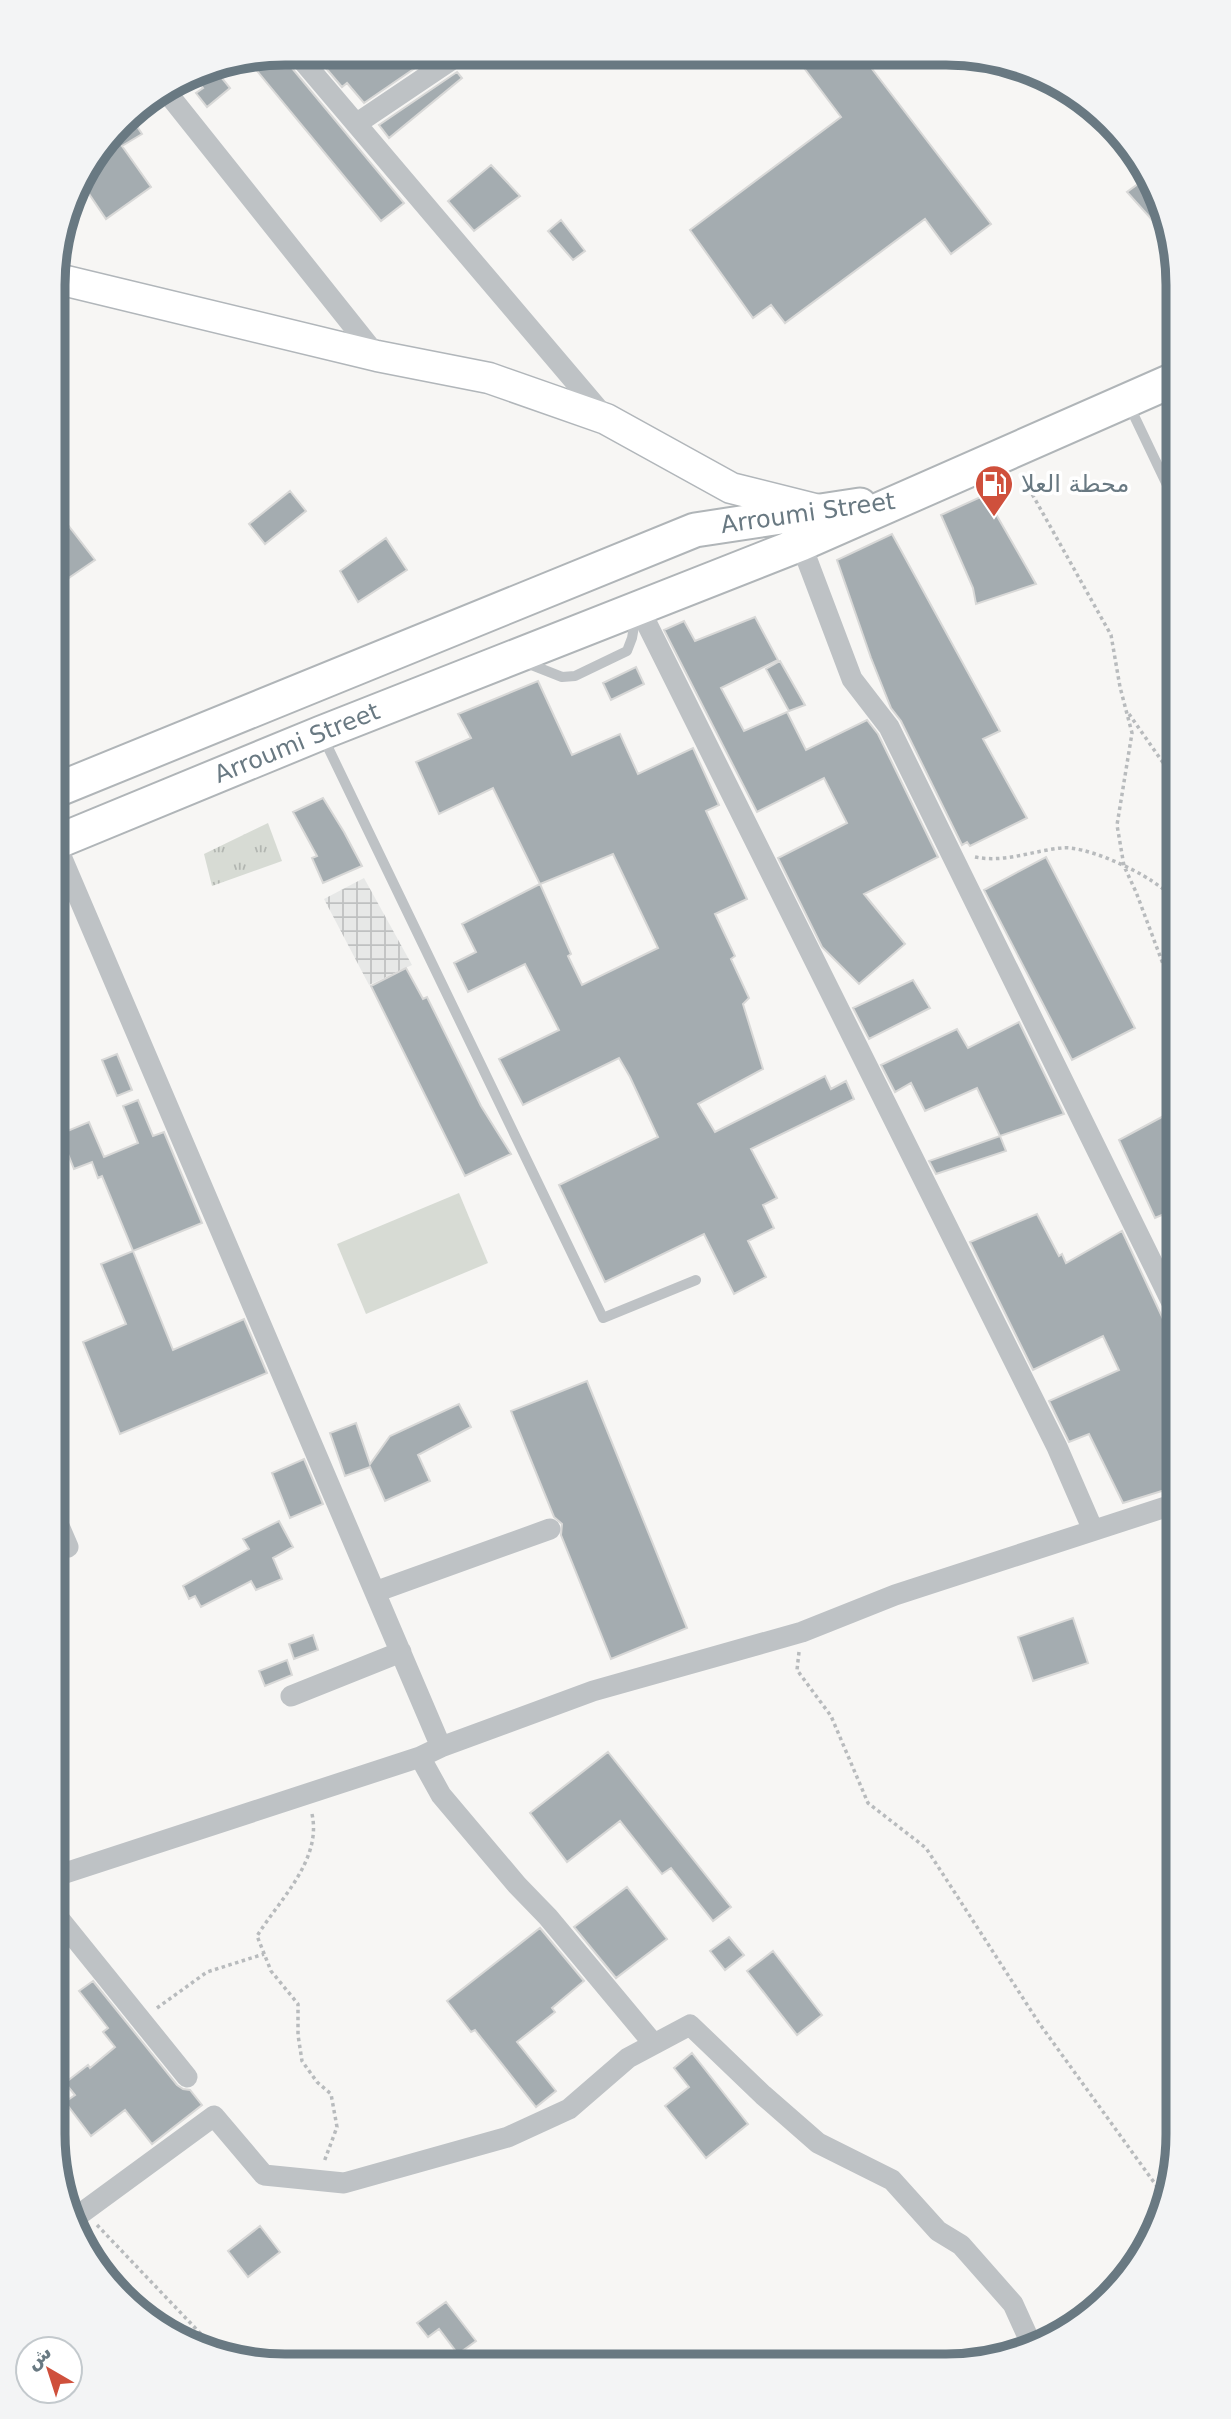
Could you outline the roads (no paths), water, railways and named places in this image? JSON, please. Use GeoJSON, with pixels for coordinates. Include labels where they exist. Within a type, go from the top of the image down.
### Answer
{"type":"FeatureCollection","features":[{"type":"Feature","properties":{"kind":"main road"},"geometry":{"type":"LineString","coordinates":[[65,281],[377,356],[489,378],[606,419],[731,488],[823,511]]}},
{"type":"Feature","properties":{"kind":"main road"},"geometry":{"type":"LineString","coordinates":[[907,498],[1166,383]]}},
{"type":"Feature","properties":{"kind":"main road","name":"Arroumi Street"},"geometry":{"type":"LineString","coordinates":[[65,787],[695,530],[907,498]]}},
{"type":"Feature","properties":{"kind":"main road","name":"Arroumi Street"},"geometry":{"type":"LineString","coordinates":[[65,838],[638,606],[801,544],[907,498]]}},
{"type":"Feature","properties":{"kind":"street"},"geometry":{"type":"LineString","coordinates":[[307,65],[606,419]]}},
{"type":"Feature","properties":{"kind":"street"},"geometry":{"type":"LineString","coordinates":[[356,124],[444,65]]}},
{"type":"Feature","properties":{"kind":"street"},"geometry":{"type":"LineString","coordinates":[[171,97],[377,356]]}},
{"type":"Feature","properties":{"kind":"street"},"geometry":{"type":"LineString","coordinates":[[801,544],[852,679],[889,727],[1166,1291]]}},
{"type":"Feature","properties":{"kind":"street"},"geometry":{"type":"LineString","coordinates":[[638,606],[1057,1447],[1093,1530]]}},
{"type":"Feature","properties":{"kind":"street"},"geometry":{"type":"LineString","coordinates":[[65,869],[441,1746]]}},
{"type":"Feature","properties":{"kind":"street"},"geometry":{"type":"LineString","coordinates":[[65,1873],[420,1757],[441,1746],[593,1691],[802,1632],[895,1595],[1166,1507]]}},
{"type":"Feature","properties":{"kind":"street"},"geometry":{"type":"LineString","coordinates":[[375,1592],[550,1529]]}},
{"type":"Feature","properties":{"kind":"street"},"geometry":{"type":"LineString","coordinates":[[65,1540],[68,1547]]}},
{"type":"Feature","properties":{"kind":"street"},"geometry":{"type":"LineString","coordinates":[[291,1696],[401,1652]]}},
{"type":"Feature","properties":{"kind":"street"},"geometry":{"type":"LineString","coordinates":[[420,1757],[441,1795],[653,2043]]}},
{"type":"Feature","properties":{"kind":"street"},"geometry":{"type":"LineString","coordinates":[[65,1927],[187,2077]]}},
{"type":"Feature","properties":{"kind":"street"},"geometry":{"type":"LineString","coordinates":[[80,2215],[214,2116],[264,2175],[344,2182],[508,2137],[569,2109],[628,2057],[690,2025],[818,2143],[892,2180],[938,2231],[961,2245],[1013,2304],[1029,2338]]}},
{"type":"Feature","properties":{"kind":"lane"},"geometry":{"type":"LineString","coordinates":[[1127,401],[1166,483]]}},
{"type":"Feature","properties":{"kind":"lane"},"geometry":{"type":"LineString","coordinates":[[321,733],[603,1318],[696,1280]]}},
{"type":"Feature","properties":{"kind":"place","name":"محطة العلا"},"geometry":{"type":"Point","coordinates":[994,518]}}]}
